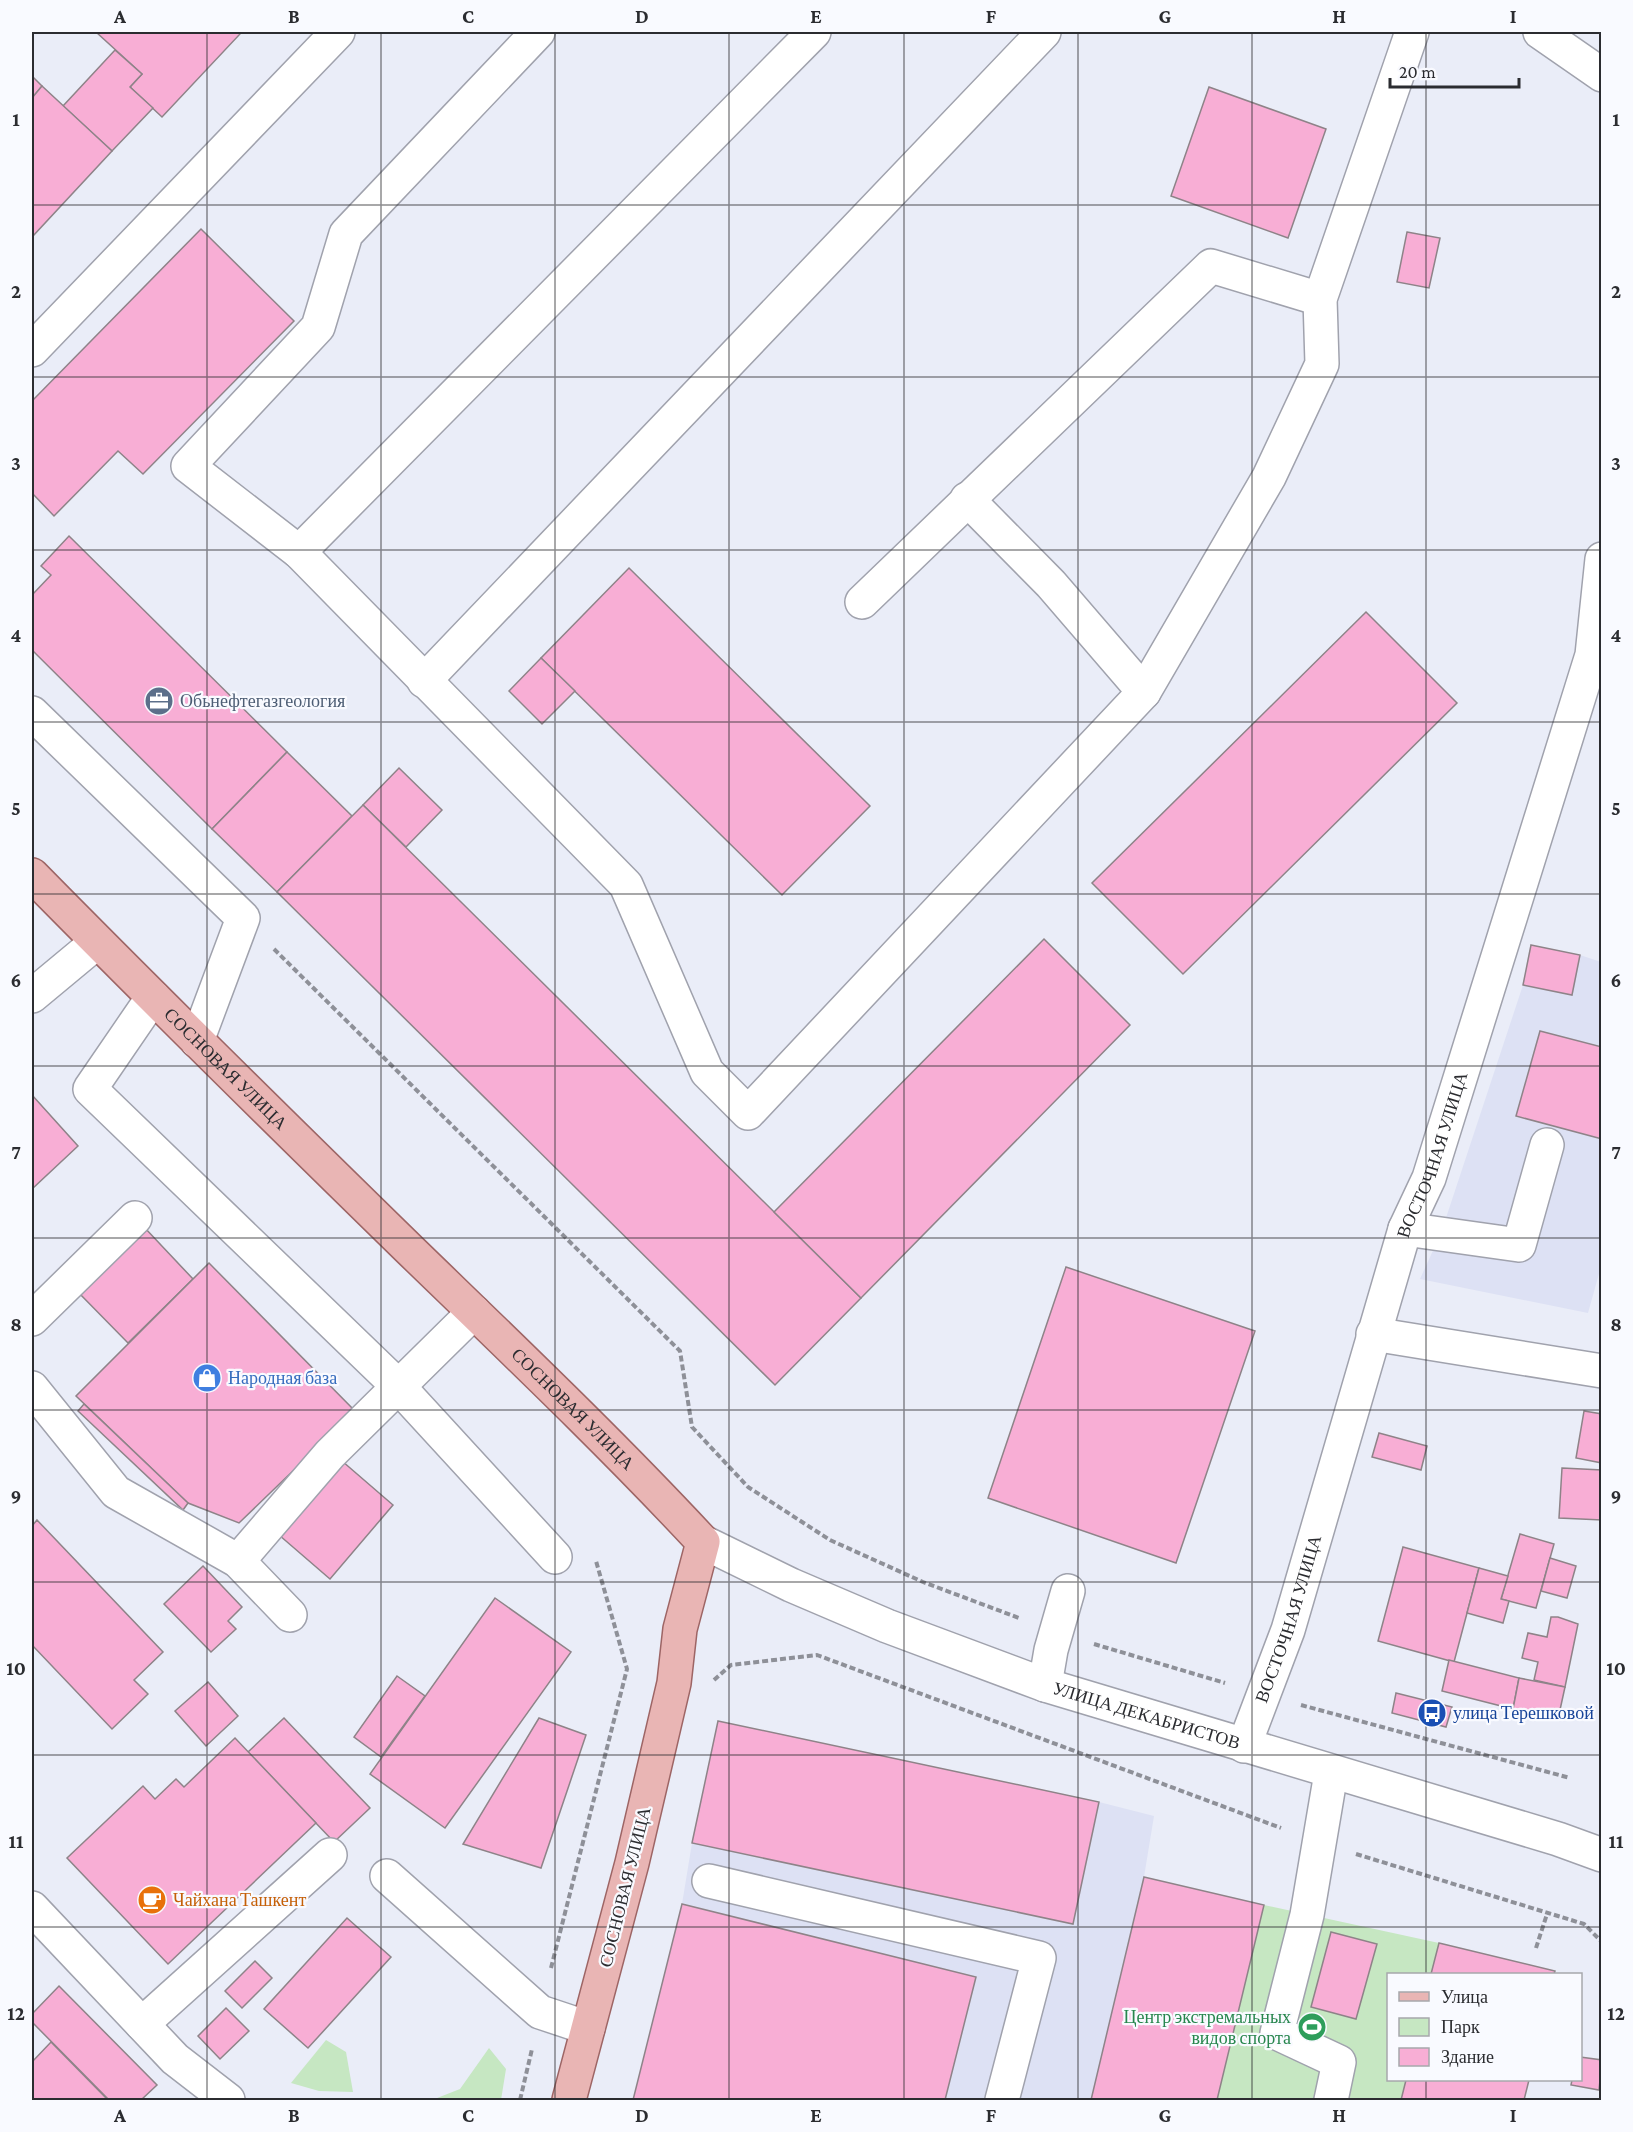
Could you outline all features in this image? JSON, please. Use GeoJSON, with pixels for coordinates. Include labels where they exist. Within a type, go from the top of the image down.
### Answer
{"type":"FeatureCollection","features":[{"type":"Feature","properties":{"kind":"main road","name":"СОСНОВАЯ УЛИЦА"},"geometry":{"type":"LineString","coordinates":[[32,875],[196,1041],[645,1480],[703,1542],[680,1629],[674,1683],[632,1863],[569,2100]]}},
{"type":"Feature","properties":{"kind":"street"},"geometry":{"type":"LineString","coordinates":[[32,350],[338,32]]}},
{"type":"Feature","properties":{"kind":"street"},"geometry":{"type":"LineString","coordinates":[[538,32],[346,234],[318,327],[188,466],[299,552],[626,885],[707,1072],[748,1113],[1144,692],[1269,477],[1322,364],[1320,299],[1412,32]]}},
{"type":"Feature","properties":{"kind":"street"},"geometry":{"type":"LineString","coordinates":[[299,552],[814,32]]}},
{"type":"Feature","properties":{"kind":"street"},"geometry":{"type":"LineString","coordinates":[[424,681],[1044,32]]}},
{"type":"Feature","properties":{"kind":"street"},"geometry":{"type":"LineString","coordinates":[[1540,32],[1602,75]]}},
{"type":"Feature","properties":{"kind":"street"},"geometry":{"type":"LineString","coordinates":[[862,602],[1211,266],[1320,299]]}},
{"type":"Feature","properties":{"kind":"street"},"geometry":{"type":"LineString","coordinates":[[968,499],[1051,584],[1144,692]]}},
{"type":"Feature","properties":{"kind":"street","name":"ВОСТОЧНАЯ УЛИЦА"},"geometry":{"type":"LineString","coordinates":[[1244,1746],[1288,1630],[1405,1229],[1429,1178],[1592,655],[1602,559]]}},
{"type":"Feature","properties":{"kind":"street"},"geometry":{"type":"LineString","coordinates":[[32,713],[243,918],[196,1041]]}},
{"type":"Feature","properties":{"kind":"street"},"geometry":{"type":"LineString","coordinates":[[32,996],[98,942]]}},
{"type":"Feature","properties":{"kind":"street"},"geometry":{"type":"LineString","coordinates":[[153,997],[90,1089],[398,1386],[555,1557]]}},
{"type":"Feature","properties":{"kind":"street"},"geometry":{"type":"LineString","coordinates":[[1405,1229],[1520,1245],[1547,1145]]}},
{"type":"Feature","properties":{"kind":"street"},"geometry":{"type":"LineString","coordinates":[[32,1319],[135,1218]]}},
{"type":"Feature","properties":{"kind":"street"},"geometry":{"type":"LineString","coordinates":[[238,1561],[330,1454],[474,1312]]}},
{"type":"Feature","properties":{"kind":"street"},"geometry":{"type":"LineString","coordinates":[[1373,1334],[1602,1371]]}},
{"type":"Feature","properties":{"kind":"street"},"geometry":{"type":"LineString","coordinates":[[32,1389],[116,1492],[238,1561],[290,1615]]}},
{"type":"Feature","properties":{"kind":"street","name":"УЛИЦА ДЕКАБРИСТОВ"},"geometry":{"type":"LineString","coordinates":[[703,1542],[791,1585],[887,1626],[1045,1685],[1331,1773],[1558,1839],[1602,1855]]}},
{"type":"Feature","properties":{"kind":"street"},"geometry":{"type":"LineString","coordinates":[[1045,1685],[1056,1632],[1068,1591]]}},
{"type":"Feature","properties":{"kind":"street"},"geometry":{"type":"LineString","coordinates":[[1331,1773],[1307,1915],[1277,2033],[1339,2062],[1331,2100]]}},
{"type":"Feature","properties":{"kind":"street"},"geometry":{"type":"LineString","coordinates":[[142,2024],[330,1855]]}},
{"type":"Feature","properties":{"kind":"street"},"geometry":{"type":"LineString","coordinates":[[387,1876],[540,2012],[588,2028]]}},
{"type":"Feature","properties":{"kind":"street"},"geometry":{"type":"LineString","coordinates":[[709,1881],[1039,1958],[1002,2100]]}},
{"type":"Feature","properties":{"kind":"street"},"geometry":{"type":"LineString","coordinates":[[32,1908],[176,2059],[228,2100]]}},
{"type":"Feature","properties":{"kind":"path"},"geometry":{"type":"LineString","coordinates":[[243,918],[680,1351],[692,1427],[748,1487],[830,1540],[923,1582],[1056,1632],[1263,1695],[1570,1778]]}},
{"type":"Feature","properties":{"kind":"path"},"geometry":{"type":"LineString","coordinates":[[520,2100],[627,1669],[595,1558]]}},
{"type":"Feature","properties":{"kind":"path"},"geometry":{"type":"LineString","coordinates":[[709,1684],[731,1665],[816,1655],[1319,1842],[1584,1924],[1602,1942]]}},
{"type":"Feature","properties":{"kind":"path"},"geometry":{"type":"LineString","coordinates":[[1536,1948],[1547,1914]]}},
{"type":"Feature","properties":{"kind":"shaded area"},"geometry":{"type":"Polygon","coordinates":[[[1531,945],[1580,955],[1601,962],[1602,1263],[1588,1313],[1420,1279],[1441,1233],[1523,985],[1531,945]]]}},
{"type":"Feature","properties":{"kind":"shaded area"},"geometry":{"type":"Polygon","coordinates":[[[718,1721],[1099,1802],[1154,1816],[1144,1877],[1264,1905],[1217,2100],[634,2100],[682,1904],[692,1843],[718,1721]]]}},
{"type":"Feature","properties":{"kind":"green space","name":"Центр экстремальных видов спорта"},"geometry":{"type":"Polygon","coordinates":[[[1264,1905],[1555,1971],[1554,1973],[1387,1973],[1387,2081],[1529,2081],[1524,2100],[1217,2100],[1264,1905]]]}},
{"type":"Feature","properties":{"kind":"green space"},"geometry":{"type":"Polygon","coordinates":[[[326,2040],[346,2052],[353,2092],[319,2091],[291,2083],[326,2040]]]}},
{"type":"Feature","properties":{"kind":"green space"},"geometry":{"type":"Polygon","coordinates":[[[489,2048],[506,2069],[501,2100],[432,2100],[460,2089],[489,2048]]]}},
{"type":"Feature","properties":{"kind":"building"},"geometry":{"type":"Polygon","coordinates":[[[96,32],[237,32],[240,34],[162,117],[130,87],[142,74],[96,32]]]}},
{"type":"Feature","properties":{"kind":"building"},"geometry":{"type":"Polygon","coordinates":[[[115,50],[142,74],[130,87],[153,108],[112,151],[63,106],[115,50]]]}},
{"type":"Feature","properties":{"kind":"building"},"geometry":{"type":"Polygon","coordinates":[[[32,76],[42,86],[32,98],[32,76]]]}},
{"type":"Feature","properties":{"kind":"building"},"geometry":{"type":"Polygon","coordinates":[[[42,86],[112,151],[32,237],[32,98],[42,86]]]}},
{"type":"Feature","properties":{"kind":"building"},"geometry":{"type":"Polygon","coordinates":[[[1209,87],[1326,129],[1288,238],[1171,196],[1209,87]]]}},
{"type":"Feature","properties":{"kind":"building"},"geometry":{"type":"Polygon","coordinates":[[[201,229],[294,321],[143,474],[118,451],[54,516],[32,493],[32,401],[201,229]]]}},
{"type":"Feature","properties":{"kind":"building"},"geometry":{"type":"Polygon","coordinates":[[[1407,232],[1440,238],[1429,288],[1397,282],[1407,232]]]}},
{"type":"Feature","properties":{"kind":"building","name":"Обьнефтегазгеология"},"geometry":{"type":"Polygon","coordinates":[[[69,536],[287,752],[212,829],[32,650],[32,595],[51,575],[41,566],[69,536]]]}},
{"type":"Feature","properties":{"kind":"building"},"geometry":{"type":"Polygon","coordinates":[[[629,568],[870,806],[782,895],[541,658],[629,568]]]}},
{"type":"Feature","properties":{"kind":"building"},"geometry":{"type":"Polygon","coordinates":[[[1366,612],[1457,703],[1183,974],[1092,883],[1366,612]]]}},
{"type":"Feature","properties":{"kind":"building"},"geometry":{"type":"Polygon","coordinates":[[[541,658],[575,691],[542,724],[509,691],[541,658]]]}},
{"type":"Feature","properties":{"kind":"building","name":"Обьнефтегазгеология"},"geometry":{"type":"Polygon","coordinates":[[[287,752],[352,816],[277,892],[212,829],[287,752]]]}},
{"type":"Feature","properties":{"kind":"building"},"geometry":{"type":"Polygon","coordinates":[[[399,768],[442,810],[406,847],[363,805],[399,768]]]}},
{"type":"Feature","properties":{"kind":"building"},"geometry":{"type":"Polygon","coordinates":[[[363,805],[861,1298],[775,1385],[277,892],[363,805]]]}},
{"type":"Feature","properties":{"kind":"building"},"geometry":{"type":"Polygon","coordinates":[[[1044,939],[1130,1025],[861,1298],[774,1212],[1044,939]]]}},
{"type":"Feature","properties":{"kind":"building"},"geometry":{"type":"Polygon","coordinates":[[[1531,945],[1580,955],[1572,995],[1523,985],[1531,945]]]}},
{"type":"Feature","properties":{"kind":"building"},"geometry":{"type":"Polygon","coordinates":[[[1540,1031],[1602,1047],[1602,1139],[1516,1116],[1540,1031]]]}},
{"type":"Feature","properties":{"kind":"building"},"geometry":{"type":"Polygon","coordinates":[[[32,1095],[78,1146],[32,1189],[32,1095]]]}},
{"type":"Feature","properties":{"kind":"building"},"geometry":{"type":"Polygon","coordinates":[[[144,1227],[193,1279],[128,1343],[77,1291],[144,1227]]]}},
{"type":"Feature","properties":{"kind":"building","name":"Народная база"},"geometry":{"type":"Polygon","coordinates":[[[209,1263],[355,1411],[239,1523],[188,1503],[76,1396],[209,1263]]]}},
{"type":"Feature","properties":{"kind":"building"},"geometry":{"type":"Polygon","coordinates":[[[1066,1267],[1255,1331],[1176,1563],[988,1498],[1066,1267]]]}},
{"type":"Feature","properties":{"kind":"building"},"geometry":{"type":"Polygon","coordinates":[[[84,1404],[188,1503],[183,1510],[78,1411],[84,1404]]]}},
{"type":"Feature","properties":{"kind":"building"},"geometry":{"type":"Polygon","coordinates":[[[1584,1411],[1602,1414],[1602,1463],[1576,1458],[1584,1411]]]}},
{"type":"Feature","properties":{"kind":"building"},"geometry":{"type":"Polygon","coordinates":[[[1379,1433],[1427,1446],[1421,1470],[1372,1457],[1379,1433]]]}},
{"type":"Feature","properties":{"kind":"building"},"geometry":{"type":"Polygon","coordinates":[[[342,1461],[393,1505],[330,1579],[279,1535],[342,1461]]]}},
{"type":"Feature","properties":{"kind":"building"},"geometry":{"type":"Polygon","coordinates":[[[1562,1468],[1602,1470],[1602,1520],[1559,1518],[1562,1468]]]}},
{"type":"Feature","properties":{"kind":"building"},"geometry":{"type":"Polygon","coordinates":[[[37,1520],[163,1652],[134,1680],[148,1694],[112,1729],[32,1645],[32,1526],[37,1520]]]}},
{"type":"Feature","properties":{"kind":"building"},"geometry":{"type":"Polygon","coordinates":[[[1520,1534],[1554,1544],[1536,1608],[1501,1599],[1520,1534]]]}},
{"type":"Feature","properties":{"kind":"building"},"geometry":{"type":"Polygon","coordinates":[[[1403,1547],[1479,1568],[1454,1662],[1378,1641],[1403,1547]]]}},
{"type":"Feature","properties":{"kind":"building"},"geometry":{"type":"Polygon","coordinates":[[[1550,1558],[1576,1566],[1567,1598],[1541,1591],[1550,1558]]]}},
{"type":"Feature","properties":{"kind":"building"},"geometry":{"type":"Polygon","coordinates":[[[203,1566],[242,1607],[228,1621],[236,1629],[211,1652],[164,1604],[203,1566]]]}},
{"type":"Feature","properties":{"kind":"building"},"geometry":{"type":"Polygon","coordinates":[[[1479,1568],[1508,1576],[1501,1599],[1509,1601],[1503,1623],[1467,1613],[1479,1568]]]}},
{"type":"Feature","properties":{"kind":"building"},"geometry":{"type":"Polygon","coordinates":[[[495,1598],[571,1652],[445,1828],[370,1774],[495,1598]]]}},
{"type":"Feature","properties":{"kind":"building"},"geometry":{"type":"Polygon","coordinates":[[[1551,1617],[1578,1624],[1565,1687],[1534,1680],[1538,1662],[1522,1658],[1528,1633],[1547,1637],[1551,1617]]]}},
{"type":"Feature","properties":{"kind":"building"},"geometry":{"type":"Polygon","coordinates":[[[1449,1660],[1519,1678],[1513,1709],[1442,1691],[1449,1660]]]}},
{"type":"Feature","properties":{"kind":"building"},"geometry":{"type":"Polygon","coordinates":[[[397,1676],[425,1696],[381,1757],[354,1737],[397,1676]]]}},
{"type":"Feature","properties":{"kind":"building"},"geometry":{"type":"Polygon","coordinates":[[[1519,1678],[1565,1687],[1558,1719],[1513,1709],[1519,1678]]]}},
{"type":"Feature","properties":{"kind":"building"},"geometry":{"type":"Polygon","coordinates":[[[208,1682],[238,1716],[206,1746],[175,1711],[208,1682]]]}},
{"type":"Feature","properties":{"kind":"building"},"geometry":{"type":"Polygon","coordinates":[[[1396,1693],[1452,1707],[1446,1727],[1392,1713],[1396,1693]]]}},
{"type":"Feature","properties":{"kind":"building"},"geometry":{"type":"Polygon","coordinates":[[[284,1718],[370,1808],[334,1842],[248,1752],[284,1718]]]}},
{"type":"Feature","properties":{"kind":"building"},"geometry":{"type":"Polygon","coordinates":[[[539,1718],[586,1735],[541,1868],[463,1844],[539,1718]]]}},
{"type":"Feature","properties":{"kind":"building"},"geometry":{"type":"Polygon","coordinates":[[[718,1721],[1099,1802],[1073,1924],[692,1843],[718,1721]]]}},
{"type":"Feature","properties":{"kind":"building"},"geometry":{"type":"Polygon","coordinates":[[[235,1738],[316,1823],[168,1964],[67,1858],[143,1786],[155,1799],[176,1779],[184,1787],[235,1738]]]}},
{"type":"Feature","properties":{"kind":"building"},"geometry":{"type":"Polygon","coordinates":[[[1144,1877],[1264,1905],[1217,2100],[1091,2100],[1144,1877]]]}},
{"type":"Feature","properties":{"kind":"building"},"geometry":{"type":"Polygon","coordinates":[[[682,1904],[976,1977],[945,2100],[633,2100],[682,1904]]]}},
{"type":"Feature","properties":{"kind":"building"},"geometry":{"type":"Polygon","coordinates":[[[347,1918],[391,1957],[308,2048],[264,2009],[347,1918]]]}},
{"type":"Feature","properties":{"kind":"building"},"geometry":{"type":"Polygon","coordinates":[[[1331,1932],[1377,1944],[1356,2019],[1311,2007],[1331,1932]]]}},
{"type":"Feature","properties":{"kind":"building"},"geometry":{"type":"Polygon","coordinates":[[[1439,1943],[1555,1971],[1554,1973],[1431,1973],[1439,1943]]]}},
{"type":"Feature","properties":{"kind":"building"},"geometry":{"type":"Polygon","coordinates":[[[255,1961],[272,1978],[242,2008],[225,1991],[255,1961]]]}},
{"type":"Feature","properties":{"kind":"building"},"geometry":{"type":"Polygon","coordinates":[[[59,1986],[157,2085],[141,2100],[109,2100],[32,2022],[32,2014],[59,1986]]]}},
{"type":"Feature","properties":{"kind":"building"},"geometry":{"type":"Polygon","coordinates":[[[226,2008],[249,2031],[220,2059],[198,2036],[226,2008]]]}},
{"type":"Feature","properties":{"kind":"building"},"geometry":{"type":"Polygon","coordinates":[[[51,2042],[106,2100],[32,2100],[32,2062],[51,2042]]]}},
{"type":"Feature","properties":{"kind":"building"},"geometry":{"type":"Polygon","coordinates":[[[1582,2057],[1602,2060],[1599,2090],[1571,2085],[1572,2081],[1582,2081],[1582,2057]]]}},
{"type":"Feature","properties":{"kind":"building"},"geometry":{"type":"Polygon","coordinates":[[[1406,2081],[1529,2081],[1524,2100],[1401,2100],[1406,2081]]]}},
{"type":"Feature","properties":{"kind":"place","name":"Обьнефтегазгеология"},"geometry":{"type":"Point","coordinates":[159,701]}},
{"type":"Feature","properties":{"kind":"place","name":"Народная база"},"geometry":{"type":"Point","coordinates":[207,1378]}},
{"type":"Feature","properties":{"kind":"place","name":"улица Терешковой"},"geometry":{"type":"Point","coordinates":[1432,1713]}},
{"type":"Feature","properties":{"kind":"place","name":"Чайхана Ташкент"},"geometry":{"type":"Point","coordinates":[152,1900]}},
{"type":"Feature","properties":{"kind":"place","name":"Центр экстремальных видов спорта"},"geometry":{"type":"Point","coordinates":[1312,2027]}}]}
